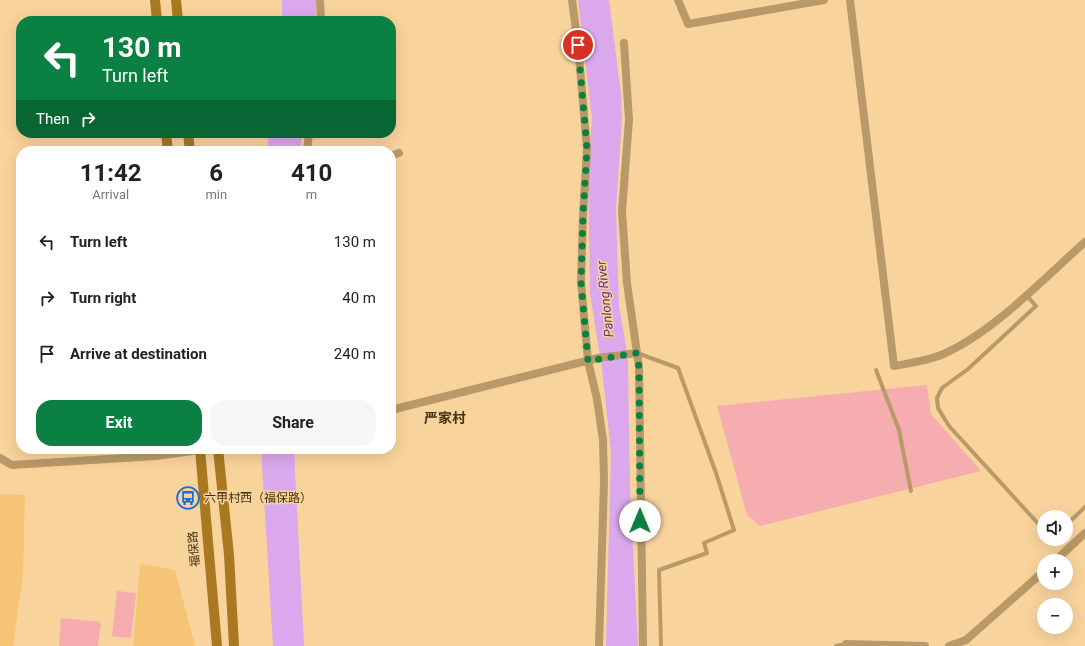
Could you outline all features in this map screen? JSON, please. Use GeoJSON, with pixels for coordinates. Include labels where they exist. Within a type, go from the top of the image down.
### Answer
{"type":"FeatureCollection","features":[{"type":"Feature","properties":{"kind":"main road"},"geometry":{"type":"LineString","coordinates":[[155,0],[157,16]]}},
{"type":"Feature","properties":{"kind":"main road"},"geometry":{"type":"LineString","coordinates":[[176,0],[178,16]]}},
{"type":"Feature","properties":{"kind":"main road","name":"福保路"},"geometry":{"type":"LineString","coordinates":[[200,454],[217,646]]}},
{"type":"Feature","properties":{"kind":"main road"},"geometry":{"type":"LineString","coordinates":[[219,454],[229,555],[234,646]]}},
{"type":"Feature","properties":{"kind":"street"},"geometry":{"type":"LineString","coordinates":[[320,0],[321,16]]}},
{"type":"Feature","properties":{"kind":"street"},"geometry":{"type":"LineString","coordinates":[[572,0],[578,45],[587,149],[581,282],[588,361],[597,400],[603,440],[604,481],[599,646]]}},
{"type":"Feature","properties":{"kind":"street"},"geometry":{"type":"LineString","coordinates":[[678,0],[688,24],[824,0]]}},
{"type":"Feature","properties":{"kind":"street"},"geometry":{"type":"LineString","coordinates":[[850,0],[894,366],[925,360],[960,345],[1010,309],[1085,242]]}},
{"type":"Feature","properties":{"kind":"street"},"geometry":{"type":"LineString","coordinates":[[624,43],[629,120],[622,211],[627,283],[639,367],[642,646]]}},
{"type":"Feature","properties":{"kind":"street"},"geometry":{"type":"LineString","coordinates":[[396,409],[598,358],[636,353]]}},
{"type":"Feature","properties":{"kind":"street"},"geometry":{"type":"LineString","coordinates":[[0,458],[12,465],[169,454]]}},
{"type":"Feature","properties":{"kind":"street"},"geometry":{"type":"LineString","coordinates":[[1062,554],[1085,533]]}},
{"type":"Feature","properties":{"kind":"street"},"geometry":{"type":"LineString","coordinates":[[949,646],[966,640],[1037,577]]}},
{"type":"Feature","properties":{"kind":"street"},"geometry":{"type":"LineString","coordinates":[[846,644],[925,646]]}},
{"type":"Feature","properties":{"kind":"lane"},"geometry":{"type":"LineString","coordinates":[[1026,295],[1036,306],[968,369],[942,388],[937,398],[938,408],[949,426],[1037,522]]}},
{"type":"Feature","properties":{"kind":"lane"},"geometry":{"type":"LineString","coordinates":[[636,353],[678,368],[716,473],[734,530],[704,543],[707,553],[659,570],[661,646]]}},
{"type":"Feature","properties":{"kind":"lane"},"geometry":{"type":"LineString","coordinates":[[876,370],[899,430],[911,491]]}},
{"type":"Feature","properties":{"kind":"lane"},"geometry":{"type":"LineString","coordinates":[[1073,518],[1085,507]]}},
{"type":"Feature","properties":{"kind":"lane"},"geometry":{"type":"LineString","coordinates":[[836,646],[846,644]]}},
{"type":"Feature","properties":{"kind":"shaded area"},"geometry":{"type":"Polygon","coordinates":[[[927,385],[931,414],[981,471],[760,526],[747,515],[717,406],[927,385]]]}},
{"type":"Feature","properties":{"kind":"shaded area"},"geometry":{"type":"Polygon","coordinates":[[[0,494],[25,495],[23,574],[13,646],[0,646],[0,494]]]}},
{"type":"Feature","properties":{"kind":"shaded area"},"geometry":{"type":"Polygon","coordinates":[[[140,564],[175,570],[195,646],[133,646],[140,564]]]}},
{"type":"Feature","properties":{"kind":"shaded area"},"geometry":{"type":"Polygon","coordinates":[[[117,591],[136,593],[131,638],[112,636],[117,591]]]}},
{"type":"Feature","properties":{"kind":"shaded area"},"geometry":{"type":"Polygon","coordinates":[[[61,618],[101,622],[98,646],[59,646],[61,618]]]}},
{"type":"Feature","properties":{"kind":"water"},"geometry":{"type":"Polygon","coordinates":[[[282,0],[316,0],[316,16],[282,16],[282,0]]]}},
{"type":"Feature","properties":{"kind":"water","name":"Panlong River"},"geometry":{"type":"Polygon","coordinates":[[[578,0],[609,0],[621,94],[622,119],[616,209],[619,306],[628,363],[630,488],[638,646],[606,646],[611,451],[602,369],[590,293],[588,177],[592,118],[578,0]]]}},
{"type":"Feature","properties":{"kind":"water"},"geometry":{"type":"Polygon","coordinates":[[[268,138],[301,138],[301,146],[268,146],[268,138]]]}},
{"type":"Feature","properties":{"kind":"water"},"geometry":{"type":"Polygon","coordinates":[[[261,454],[294,454],[304,646],[273,646],[261,454]]]}},
{"type":"Feature","properties":{"kind":"place","name":"六甲村西（福保路）"},"geometry":{"type":"Point","coordinates":[188,498]}},
{"type":"Feature","properties":{"kind":"district","name":"严家村"},"geometry":{"type":"Point","coordinates":[445,418]}},
{"type":"Feature","properties":{"kind":"route"},"geometry":{"type":"LineString","coordinates":[[578,45],[587,149],[581,282],[588,361],[598,358],[636,353],[639,367],[640,521]]}}]}
